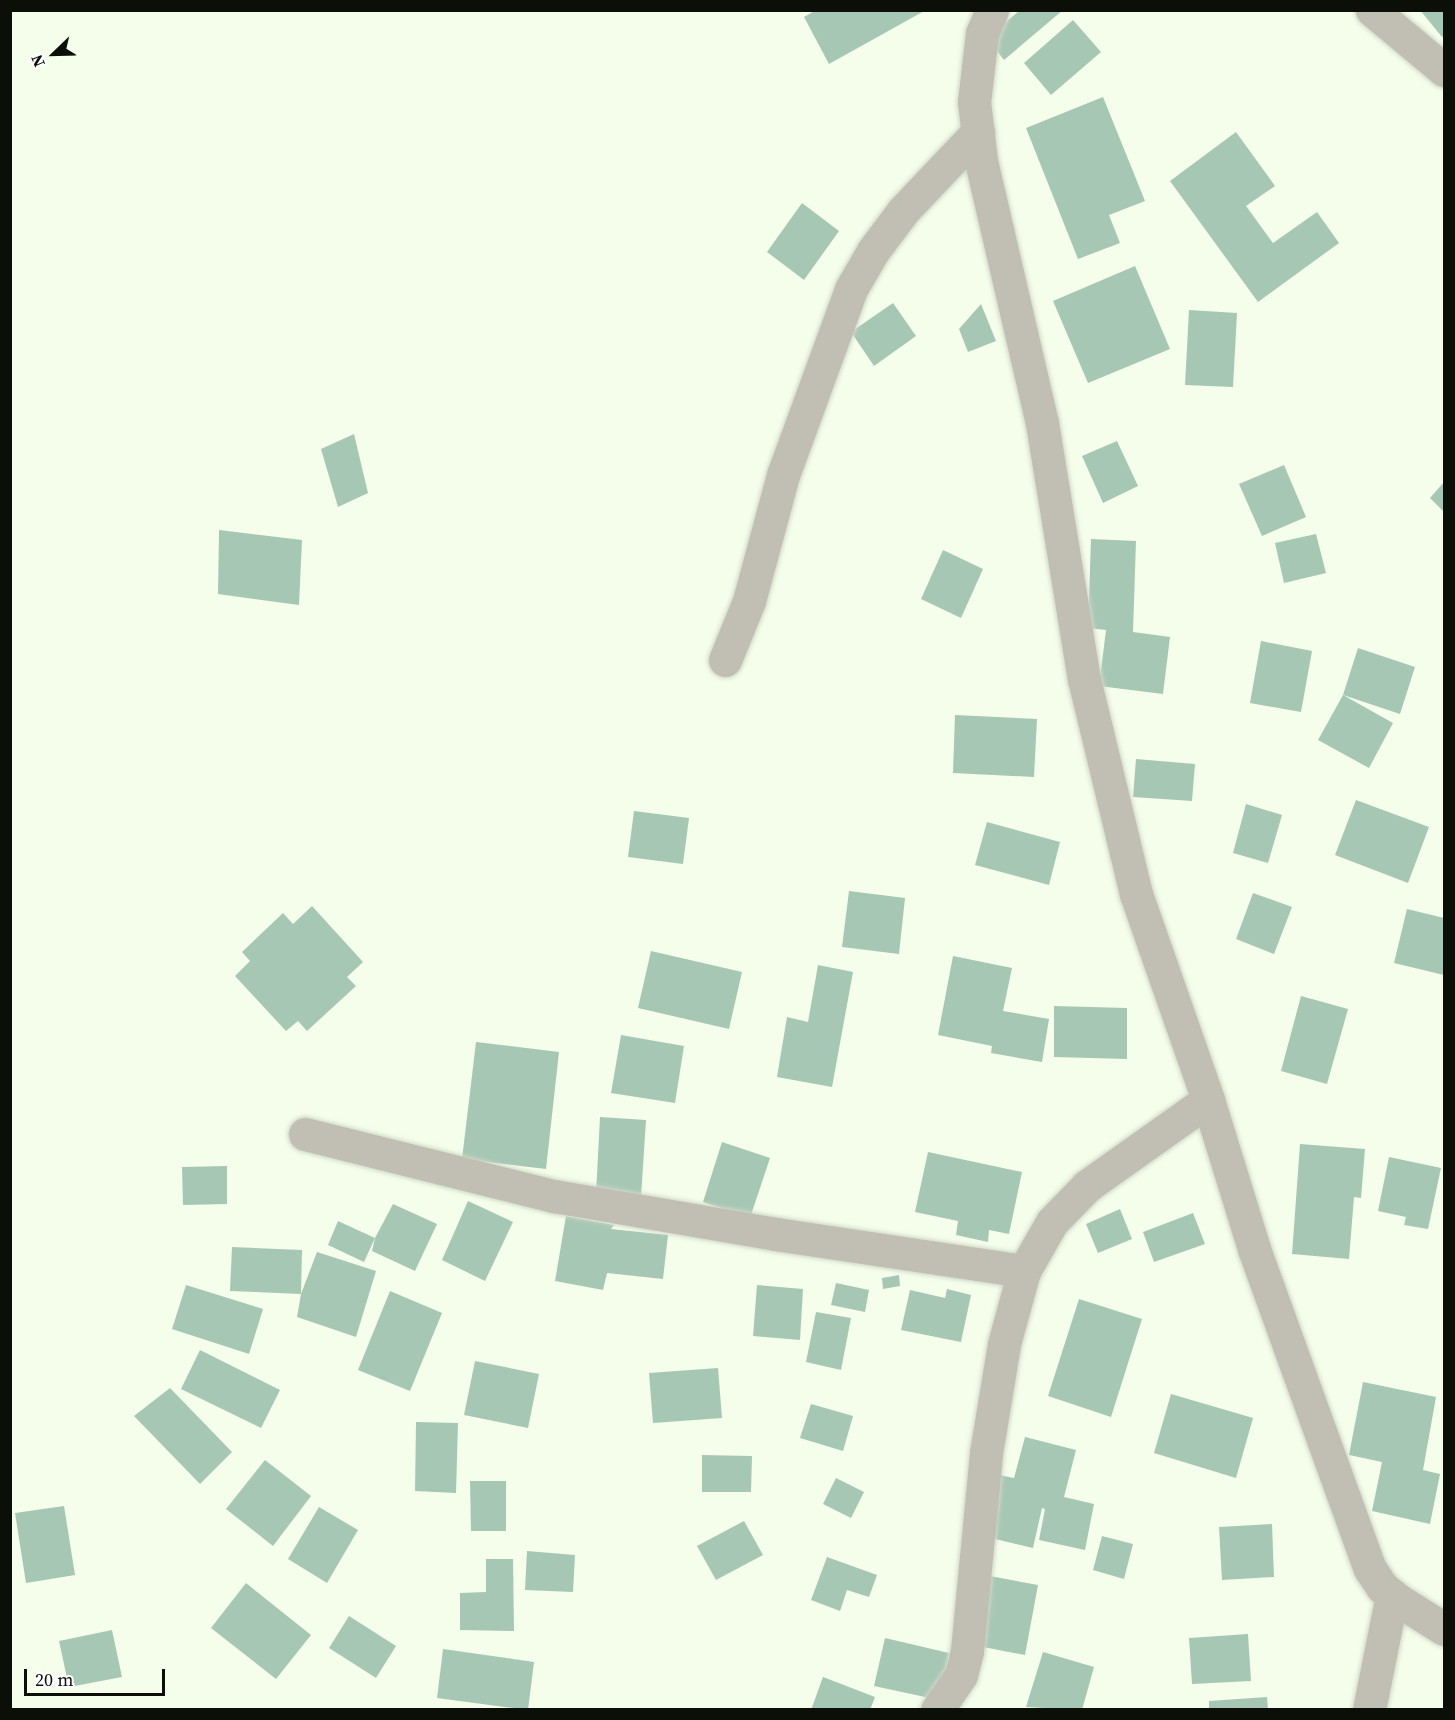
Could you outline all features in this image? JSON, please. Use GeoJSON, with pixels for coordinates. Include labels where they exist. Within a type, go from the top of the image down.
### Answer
{"type":"FeatureCollection","features":[{"type":"Feature","properties":{"kind":"street"},"geometry":{"type":"LineString","coordinates":[[992,10],[982,33],[974,102],[981,161],[1042,423],[1086,690],[1136,894],[1208,1100],[1254,1249],[1370,1569],[1392,1595],[1444,1629]]}},
{"type":"Feature","properties":{"kind":"street"},"geometry":{"type":"LineString","coordinates":[[1372,10],[1444,70]]}},
{"type":"Feature","properties":{"kind":"street"},"geometry":{"type":"LineString","coordinates":[[725,660],[749,601],[783,475],[851,289],[873,250],[903,211],[978,132]]}},
{"type":"Feature","properties":{"kind":"street"},"geometry":{"type":"LineString","coordinates":[[937,1710],[961,1676],[967,1651],[986,1453],[1004,1344],[1024,1271],[1052,1222],[1087,1186],[1208,1100]]}},
{"type":"Feature","properties":{"kind":"street"},"geometry":{"type":"LineString","coordinates":[[305,1134],[554,1196],[776,1234],[1024,1271]]}},
{"type":"Feature","properties":{"kind":"street"},"geometry":{"type":"LineString","coordinates":[[1369,1710],[1392,1595]]}},
{"type":"Feature","properties":{"kind":"building"},"geometry":{"type":"Polygon","coordinates":[[[816,10],[926,10],[829,64],[804,17],[816,10]]]}},
{"type":"Feature","properties":{"kind":"building"},"geometry":{"type":"Polygon","coordinates":[[[1020,10],[1063,10],[1004,60],[987,38],[1020,10]]]}},
{"type":"Feature","properties":{"kind":"building"},"geometry":{"type":"Polygon","coordinates":[[[1420,10],[1444,10],[1444,35],[1442,37],[1420,10]]]}},
{"type":"Feature","properties":{"kind":"building"},"geometry":{"type":"Polygon","coordinates":[[[1073,20],[1101,52],[1051,95],[1024,63],[1073,20]]]}},
{"type":"Feature","properties":{"kind":"building"},"geometry":{"type":"Polygon","coordinates":[[[1103,97],[1145,201],[1109,215],[1120,243],[1078,259],[1026,128],[1103,97]]]}},
{"type":"Feature","properties":{"kind":"building"},"geometry":{"type":"Polygon","coordinates":[[[1236,132],[1275,186],[1246,206],[1273,243],[1317,212],[1339,243],[1258,302],[1170,181],[1236,132]]]}},
{"type":"Feature","properties":{"kind":"building"},"geometry":{"type":"Polygon","coordinates":[[[802,203],[839,231],[804,280],[767,252],[802,203]]]}},
{"type":"Feature","properties":{"kind":"building"},"geometry":{"type":"Polygon","coordinates":[[[1135,266],[1170,349],[1088,383],[1053,301],[1135,266]]]}},
{"type":"Feature","properties":{"kind":"building"},"geometry":{"type":"Polygon","coordinates":[[[893,303],[916,336],[874,366],[851,332],[893,303]]]}},
{"type":"Feature","properties":{"kind":"building"},"geometry":{"type":"Polygon","coordinates":[[[981,304],[996,341],[968,352],[959,329],[981,304]]]}},
{"type":"Feature","properties":{"kind":"building"},"geometry":{"type":"Polygon","coordinates":[[[1189,310],[1237,313],[1233,387],[1185,385],[1189,310]]]}},
{"type":"Feature","properties":{"kind":"building"},"geometry":{"type":"Polygon","coordinates":[[[354,434],[368,493],[338,507],[321,449],[354,434]]]}},
{"type":"Feature","properties":{"kind":"building"},"geometry":{"type":"Polygon","coordinates":[[[1117,441],[1138,486],[1103,503],[1082,456],[1117,441]]]}},
{"type":"Feature","properties":{"kind":"building"},"geometry":{"type":"Polygon","coordinates":[[[1284,465],[1306,517],[1262,536],[1239,484],[1284,465]]]}},
{"type":"Feature","properties":{"kind":"building"},"geometry":{"type":"Polygon","coordinates":[[[1444,482],[1444,512],[1430,498],[1444,482]]]}},
{"type":"Feature","properties":{"kind":"building"},"geometry":{"type":"Polygon","coordinates":[[[219,530],[302,540],[299,605],[218,594],[219,530]]]}},
{"type":"Feature","properties":{"kind":"building"},"geometry":{"type":"Polygon","coordinates":[[[1316,534],[1326,573],[1284,583],[1275,543],[1316,534]]]}},
{"type":"Feature","properties":{"kind":"building"},"geometry":{"type":"Polygon","coordinates":[[[1091,539],[1136,541],[1133,632],[1170,637],[1163,694],[1099,686],[1106,630],[1088,628],[1091,539]]]}},
{"type":"Feature","properties":{"kind":"building"},"geometry":{"type":"Polygon","coordinates":[[[943,550],[983,569],[961,618],[921,599],[943,550]]]}},
{"type":"Feature","properties":{"kind":"building"},"geometry":{"type":"Polygon","coordinates":[[[1261,641],[1312,651],[1301,712],[1250,703],[1261,641]]]}},
{"type":"Feature","properties":{"kind":"building"},"geometry":{"type":"Polygon","coordinates":[[[1358,648],[1415,667],[1400,714],[1343,695],[1358,648]]]}},
{"type":"Feature","properties":{"kind":"building"},"geometry":{"type":"Polygon","coordinates":[[[1343,695],[1393,723],[1369,768],[1318,740],[1343,695]]]}},
{"type":"Feature","properties":{"kind":"building"},"geometry":{"type":"Polygon","coordinates":[[[955,715],[1037,719],[1034,777],[953,773],[955,715]]]}},
{"type":"Feature","properties":{"kind":"building"},"geometry":{"type":"Polygon","coordinates":[[[1136,759],[1195,764],[1192,801],[1133,797],[1136,759]]]}},
{"type":"Feature","properties":{"kind":"building"},"geometry":{"type":"Polygon","coordinates":[[[1356,800],[1429,827],[1408,883],[1335,855],[1356,800]]]}},
{"type":"Feature","properties":{"kind":"building"},"geometry":{"type":"Polygon","coordinates":[[[1246,804],[1282,815],[1268,863],[1233,853],[1246,804]]]}},
{"type":"Feature","properties":{"kind":"building"},"geometry":{"type":"Polygon","coordinates":[[[634,811],[689,818],[683,864],[628,857],[634,811]]]}},
{"type":"Feature","properties":{"kind":"building"},"geometry":{"type":"Polygon","coordinates":[[[987,822],[1060,842],[1049,885],[975,865],[987,822]]]}},
{"type":"Feature","properties":{"kind":"building"},"geometry":{"type":"Polygon","coordinates":[[[849,891],[905,898],[899,954],[842,947],[849,891]]]}},
{"type":"Feature","properties":{"kind":"building"},"geometry":{"type":"Polygon","coordinates":[[[1253,893],[1292,907],[1274,954],[1236,939],[1253,893]]]}},
{"type":"Feature","properties":{"kind":"building"},"geometry":{"type":"Polygon","coordinates":[[[312,906],[363,962],[347,977],[356,986],[307,1031],[298,1021],[286,1031],[235,976],[250,961],[242,952],[283,913],[293,924],[312,906]]]}},
{"type":"Feature","properties":{"kind":"building"},"geometry":{"type":"Polygon","coordinates":[[[1407,909],[1444,918],[1444,975],[1394,963],[1407,909]]]}},
{"type":"Feature","properties":{"kind":"building"},"geometry":{"type":"Polygon","coordinates":[[[651,951],[742,972],[729,1029],[638,1008],[651,951]]]}},
{"type":"Feature","properties":{"kind":"building"},"geometry":{"type":"Polygon","coordinates":[[[953,956],[1012,968],[1003,1011],[1049,1019],[1042,1062],[991,1053],[992,1046],[938,1035],[953,956]]]}},
{"type":"Feature","properties":{"kind":"building"},"geometry":{"type":"Polygon","coordinates":[[[818,965],[853,972],[832,1087],[777,1077],[787,1017],[808,1022],[818,965]]]}},
{"type":"Feature","properties":{"kind":"building"},"geometry":{"type":"Polygon","coordinates":[[[1301,996],[1348,1009],[1327,1084],[1281,1071],[1301,996]]]}},
{"type":"Feature","properties":{"kind":"building"},"geometry":{"type":"Polygon","coordinates":[[[1054,1006],[1127,1008],[1127,1059],[1054,1057],[1054,1006]]]}},
{"type":"Feature","properties":{"kind":"building"},"geometry":{"type":"Polygon","coordinates":[[[621,1035],[684,1046],[675,1103],[611,1093],[621,1035]]]}},
{"type":"Feature","properties":{"kind":"building"},"geometry":{"type":"Polygon","coordinates":[[[476,1042],[559,1052],[546,1169],[462,1159],[476,1042]]]}},
{"type":"Feature","properties":{"kind":"building"},"geometry":{"type":"Polygon","coordinates":[[[600,1117],[646,1120],[641,1197],[596,1194],[600,1117]]]}},
{"type":"Feature","properties":{"kind":"building"},"geometry":{"type":"Polygon","coordinates":[[[722,1142],[770,1158],[750,1218],[703,1202],[722,1142]]]}},
{"type":"Feature","properties":{"kind":"building"},"geometry":{"type":"Polygon","coordinates":[[[1300,1144],[1365,1149],[1361,1198],[1354,1197],[1349,1259],[1292,1254],[1300,1144]]]}},
{"type":"Feature","properties":{"kind":"building"},"geometry":{"type":"Polygon","coordinates":[[[928,1152],[1022,1172],[1009,1234],[989,1230],[988,1242],[956,1235],[958,1221],[915,1212],[928,1152]]]}},
{"type":"Feature","properties":{"kind":"building"},"geometry":{"type":"Polygon","coordinates":[[[1389,1157],[1441,1168],[1428,1229],[1404,1225],[1406,1217],[1378,1211],[1389,1157]]]}},
{"type":"Feature","properties":{"kind":"building"},"geometry":{"type":"Polygon","coordinates":[[[227,1166],[227,1204],[183,1205],[182,1167],[227,1166]]]}},
{"type":"Feature","properties":{"kind":"building"},"geometry":{"type":"Polygon","coordinates":[[[468,1201],[513,1222],[485,1281],[442,1260],[468,1201]]]}},
{"type":"Feature","properties":{"kind":"building"},"geometry":{"type":"Polygon","coordinates":[[[393,1204],[437,1224],[415,1271],[372,1251],[375,1238],[393,1204]]]}},
{"type":"Feature","properties":{"kind":"building"},"geometry":{"type":"Polygon","coordinates":[[[1120,1209],[1132,1239],[1098,1253],[1086,1224],[1120,1209]]]}},
{"type":"Feature","properties":{"kind":"building"},"geometry":{"type":"Polygon","coordinates":[[[1193,1213],[1205,1244],[1154,1262],[1143,1232],[1193,1213]]]}},
{"type":"Feature","properties":{"kind":"building"},"geometry":{"type":"Polygon","coordinates":[[[566,1216],[614,1225],[611,1229],[668,1235],[663,1279],[607,1273],[603,1290],[555,1281],[566,1216]]]}},
{"type":"Feature","properties":{"kind":"building"},"geometry":{"type":"Polygon","coordinates":[[[338,1221],[375,1238],[364,1262],[328,1245],[338,1221]]]}},
{"type":"Feature","properties":{"kind":"building"},"geometry":{"type":"Polygon","coordinates":[[[232,1247],[302,1250],[301,1294],[230,1291],[232,1247]]]}},
{"type":"Feature","properties":{"kind":"building"},"geometry":{"type":"Polygon","coordinates":[[[317,1252],[376,1271],[356,1337],[297,1317],[301,1294],[317,1252]]]}},
{"type":"Feature","properties":{"kind":"building"},"geometry":{"type":"Polygon","coordinates":[[[899,1275],[900,1286],[883,1289],[882,1278],[899,1275]]]}},
{"type":"Feature","properties":{"kind":"building"},"geometry":{"type":"Polygon","coordinates":[[[836,1283],[869,1290],[865,1312],[831,1305],[836,1283]]]}},
{"type":"Feature","properties":{"kind":"building"},"geometry":{"type":"Polygon","coordinates":[[[186,1285],[263,1309],[249,1354],[172,1329],[186,1285]]]}},
{"type":"Feature","properties":{"kind":"building"},"geometry":{"type":"Polygon","coordinates":[[[757,1285],[803,1289],[800,1340],[753,1336],[757,1285]]]}},
{"type":"Feature","properties":{"kind":"building"},"geometry":{"type":"Polygon","coordinates":[[[947,1289],[971,1295],[961,1342],[901,1330],[910,1290],[945,1298],[947,1289]]]}},
{"type":"Feature","properties":{"kind":"building"},"geometry":{"type":"Polygon","coordinates":[[[390,1291],[442,1313],[410,1391],[358,1370],[390,1291]]]}},
{"type":"Feature","properties":{"kind":"building"},"geometry":{"type":"Polygon","coordinates":[[[1079,1299],[1142,1319],[1111,1417],[1048,1396],[1079,1299]]]}},
{"type":"Feature","properties":{"kind":"building"},"geometry":{"type":"Polygon","coordinates":[[[816,1312],[851,1318],[841,1370],[806,1362],[816,1312]]]}},
{"type":"Feature","properties":{"kind":"building"},"geometry":{"type":"Polygon","coordinates":[[[200,1350],[280,1390],[261,1428],[181,1389],[200,1350]]]}},
{"type":"Feature","properties":{"kind":"building"},"geometry":{"type":"Polygon","coordinates":[[[475,1361],[539,1374],[528,1428],[464,1415],[475,1361]]]}},
{"type":"Feature","properties":{"kind":"building"},"geometry":{"type":"Polygon","coordinates":[[[718,1368],[722,1418],[653,1423],[649,1373],[718,1368]]]}},
{"type":"Feature","properties":{"kind":"building"},"geometry":{"type":"Polygon","coordinates":[[[1363,1382],[1436,1397],[1423,1470],[1440,1474],[1430,1524],[1372,1511],[1382,1462],[1349,1455],[1363,1382]]]}},
{"type":"Feature","properties":{"kind":"building"},"geometry":{"type":"Polygon","coordinates":[[[170,1388],[232,1452],[200,1484],[134,1416],[170,1388]]]}},
{"type":"Feature","properties":{"kind":"building"},"geometry":{"type":"Polygon","coordinates":[[[1171,1394],[1253,1418],[1236,1478],[1154,1453],[1171,1394]]]}},
{"type":"Feature","properties":{"kind":"building"},"geometry":{"type":"Polygon","coordinates":[[[811,1404],[853,1416],[843,1451],[800,1438],[811,1404]]]}},
{"type":"Feature","properties":{"kind":"building"},"geometry":{"type":"Polygon","coordinates":[[[416,1422],[458,1423],[456,1493],[415,1491],[416,1422]]]}},
{"type":"Feature","properties":{"kind":"building"},"geometry":{"type":"Polygon","coordinates":[[[1025,1437],[1076,1450],[1064,1497],[1094,1504],[1085,1550],[1039,1540],[1045,1509],[1042,1508],[1033,1548],[979,1535],[994,1474],[1014,1478],[1025,1437]]]}},
{"type":"Feature","properties":{"kind":"building"},"geometry":{"type":"Polygon","coordinates":[[[702,1455],[752,1456],[751,1492],[702,1492],[702,1455]]]}},
{"type":"Feature","properties":{"kind":"building"},"geometry":{"type":"Polygon","coordinates":[[[265,1460],[311,1496],[273,1546],[226,1509],[265,1460]]]}},
{"type":"Feature","properties":{"kind":"building"},"geometry":{"type":"Polygon","coordinates":[[[836,1478],[864,1492],[851,1518],[823,1504],[836,1478]]]}},
{"type":"Feature","properties":{"kind":"building"},"geometry":{"type":"Polygon","coordinates":[[[470,1481],[506,1481],[506,1531],[471,1531],[470,1481]]]}},
{"type":"Feature","properties":{"kind":"building"},"geometry":{"type":"Polygon","coordinates":[[[64,1506],[75,1575],[26,1583],[15,1513],[64,1506]]]}},
{"type":"Feature","properties":{"kind":"building"},"geometry":{"type":"Polygon","coordinates":[[[319,1507],[358,1530],[327,1583],[288,1559],[319,1507]]]}},
{"type":"Feature","properties":{"kind":"building"},"geometry":{"type":"Polygon","coordinates":[[[744,1521],[763,1555],[716,1580],[697,1546],[744,1521]]]}},
{"type":"Feature","properties":{"kind":"building"},"geometry":{"type":"Polygon","coordinates":[[[1272,1524],[1274,1577],[1222,1580],[1219,1527],[1272,1524]]]}},
{"type":"Feature","properties":{"kind":"building"},"geometry":{"type":"Polygon","coordinates":[[[1102,1536],[1133,1544],[1124,1579],[1093,1570],[1102,1536]]]}},
{"type":"Feature","properties":{"kind":"building"},"geometry":{"type":"Polygon","coordinates":[[[527,1551],[575,1555],[573,1592],[525,1590],[527,1551]]]}},
{"type":"Feature","properties":{"kind":"building"},"geometry":{"type":"Polygon","coordinates":[[[827,1557],[877,1575],[869,1597],[847,1590],[840,1611],[811,1600],[827,1557]]]}},
{"type":"Feature","properties":{"kind":"building"},"geometry":{"type":"Polygon","coordinates":[[[486,1559],[513,1559],[514,1631],[460,1630],[460,1593],[486,1592],[486,1559]]]}},
{"type":"Feature","properties":{"kind":"building"},"geometry":{"type":"Polygon","coordinates":[[[990,1576],[1038,1585],[1025,1655],[978,1646],[990,1576]]]}},
{"type":"Feature","properties":{"kind":"building"},"geometry":{"type":"Polygon","coordinates":[[[246,1583],[311,1635],[276,1679],[211,1628],[246,1583]]]}},
{"type":"Feature","properties":{"kind":"building"},"geometry":{"type":"Polygon","coordinates":[[[349,1616],[396,1646],[376,1678],[329,1648],[349,1616]]]}},
{"type":"Feature","properties":{"kind":"building"},"geometry":{"type":"Polygon","coordinates":[[[112,1630],[122,1677],[69,1687],[59,1641],[112,1630]]]}},
{"type":"Feature","properties":{"kind":"building"},"geometry":{"type":"Polygon","coordinates":[[[1248,1634],[1251,1681],[1192,1684],[1189,1638],[1248,1634]]]}},
{"type":"Feature","properties":{"kind":"building"},"geometry":{"type":"Polygon","coordinates":[[[885,1638],[949,1653],[939,1700],[874,1686],[885,1638]]]}},
{"type":"Feature","properties":{"kind":"building"},"geometry":{"type":"Polygon","coordinates":[[[443,1649],[534,1662],[528,1710],[437,1698],[443,1649]]]}},
{"type":"Feature","properties":{"kind":"building"},"geometry":{"type":"Polygon","coordinates":[[[1043,1652],[1094,1667],[1082,1710],[1026,1707],[1043,1652]]]}},
{"type":"Feature","properties":{"kind":"building"},"geometry":{"type":"Polygon","coordinates":[[[823,1677],[875,1697],[870,1710],[811,1710],[823,1677]]]}},
{"type":"Feature","properties":{"kind":"building"},"geometry":{"type":"Polygon","coordinates":[[[1267,1697],[1268,1710],[1209,1710],[1209,1701],[1267,1697]]]}}]}
